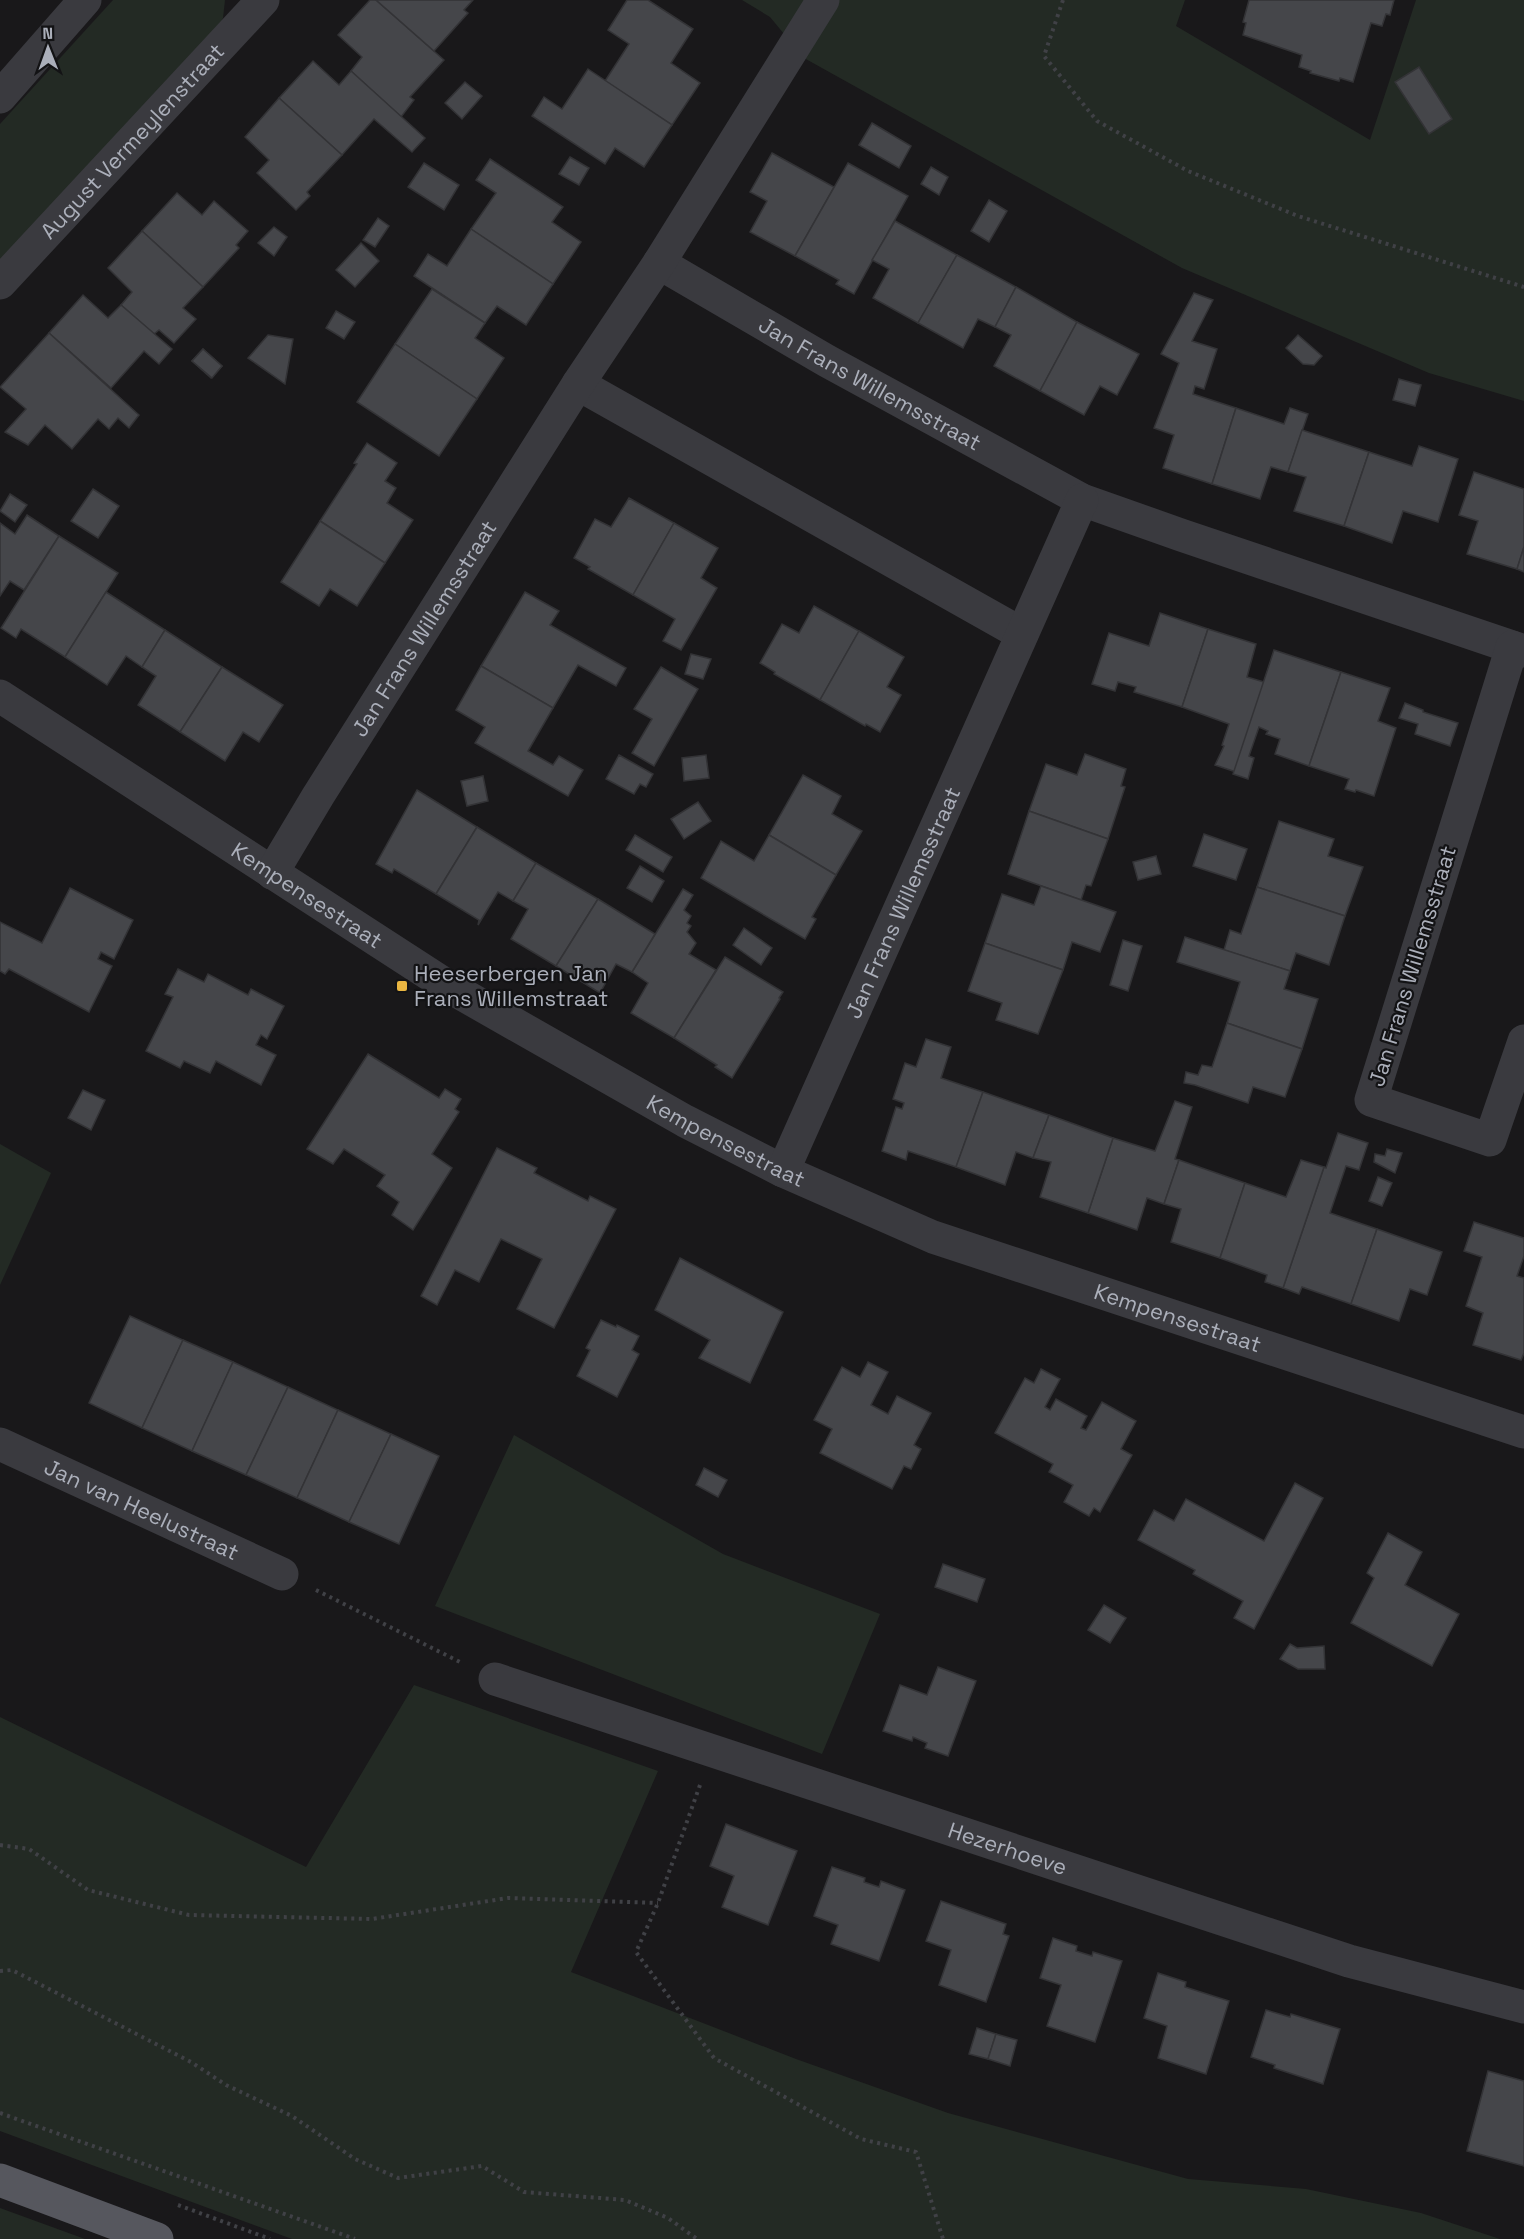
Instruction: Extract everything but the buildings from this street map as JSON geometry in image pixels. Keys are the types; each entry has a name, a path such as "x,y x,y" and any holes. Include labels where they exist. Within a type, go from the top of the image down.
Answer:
{"main road":[{"path":"0,2180 157,2239"}],"street":[{"path":"0,97 86,0"},
{"name":"August Vermeylenstraat","path":"0,283 263,0"},
{"name":"Jan Frans Willemsstraat","path":"272,873 318,796 578,384 659,263 823,0"},
{"name":"Jan Frans Willemsstraat","path":"659,263 827,361 1082,500 1518,649 1371,1100 1490,1140 1524,1041"},
{"path":"578,384 1022,634"},
{"name":"Jan Frans Willemsstraat","path":"783,1171 1082,500"},
{"name":"Kempensestraat","path":"0,696 446,985 685,1121 783,1171 933,1237 1524,1432"},
{"name":"Jan van Heelustraat","path":"0,1444 282,1574"},
{"name":"Hezerhoeve","path":"495,1679 1349,1961 1524,2007"}],"path":[{"path":"1063,0 1044,56 1097,121 1188,171 1298,216 1524,287"},
{"path":"282,1574 495,1679"},
{"path":"712,1751 658,1903 636,1952 714,2058 861,2139 916,2152 943,2239"},
{"path":"0,1845 29,1848 88,1890 189,1915 372,1919 508,1898 658,1903"},
{"path":"0,1971 12,1970 191,2062 226,2085 292,2116 355,2159 398,2178 482,2166 524,2192 625,2200 668,2218 697,2239"},
{"path":"0,2113 355,2239"}],"shaded area":[{"path":"113,0 225,0 220,26 0,270 0,124"},
{"path":"742,0 1185,0 1176,26 1370,140 1416,0 1524,0 1524,401 1429,373 1182,268 804,58 770,17"},
{"path":"0,1144 51,1173 0,1285"},
{"path":"514,1435 723,1554 880,1614 822,1754 435,1606"},
{"path":"414,1685 658,1771 571,1972 796,2059 948,2113 1188,2179 1306,2189 1421,2213 1500,2239 292,2239 0,2131 0,1717 306,1867"},
{"path":"0,2208 85,2239 0,2239"}],"place":[{"name":"Heeserbergen Jan Frans Willemstraat","path":"402,986"}]}
